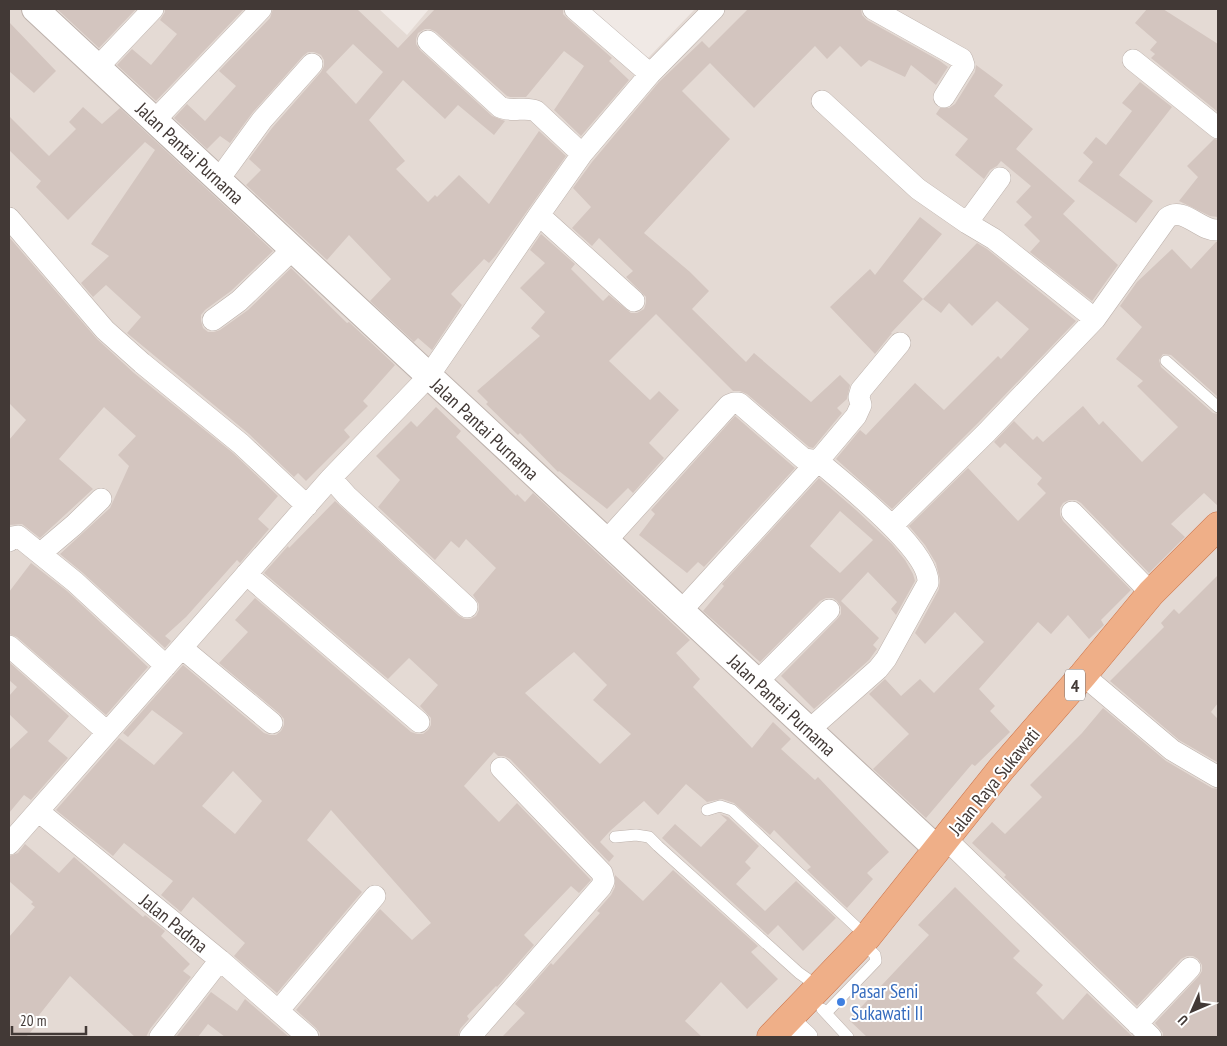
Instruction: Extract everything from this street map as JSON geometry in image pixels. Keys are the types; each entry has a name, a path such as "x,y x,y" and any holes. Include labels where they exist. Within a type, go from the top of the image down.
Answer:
{"highway":[{"name":"Jalan Raya Sukawati","path":"789,1031 818,999 1002,768 1084,675 1151,593 1218,526"}],"street":[{"name":"Jalan Pantai Purnama","path":"35,9 809,730 941,844"},
{"path":"98,67 153,9"},
{"path":"155,120 261,9"},
{"path":"575,9 650,74"},
{"path":"9,844 330,478 428,377 582,154 650,74 714,9"},
{"path":"874,9 962,59 964,65 944,97"},
{"path":"428,41 500,107 511,111 533,109 582,154"},
{"path":"1133,60 1218,128"},
{"path":"218,179 262,120 312,64"},
{"path":"822,101 918,189 994,239 1095,319"},
{"path":"967,223 1000,178"},
{"path":"892,526 987,432 1095,319 1170,215 1178,214 1212,230 1218,230"},
{"path":"539,215 634,301"},
{"path":"9,218 106,330 142,363 241,444 307,506"},
{"path":"213,320 239,301 292,250"},
{"path":"681,611 818,461 856,416 861,405 859,397 861,390 900,343"},
{"path":"606,541 729,405 734,402 738,403 804,459 818,461 892,526 923,564 928,575 928,583 894,648 878,669 809,730"},
{"path":"330,478 467,607"},
{"path":"41,553 101,499"},
{"path":"1072,512 1151,593"},
{"path":"9,541 14,537 20,538 41,553 166,666"},
{"path":"246,574 419,722"},
{"path":"757,682 829,610"},
{"path":"9,646 107,732"},
{"path":"182,648 272,723"},
{"path":"1084,675 1172,750 1218,777"},
{"path":"470,1037 601,887 604,878 602,873 500,768"},
{"name":"Jalan Padma","path":"38,811 220,960 308,1037"},
{"path":"941,844 1144,1031 1190,968"},
{"path":"278,1011 375,896"},
{"path":"160,1037 220,960"}],"lane":[{"path":"1166,361 1218,407"},
{"path":"707,810 720,806 732,810 864,940"},
{"path":"615,837 636,835 649,837 792,966 848,1037"}],"shaded area":[{"path":"9,9 379,9 407,35 429,9 589,9 648,58 695,9 1218,9 1218,1037 9,1037"}],"building":[{"path":"57,9 136,9 99,48"},
{"path":"165,9 244,9 156,101 117,65 132,49 151,65 177,34 160,20"},
{"path":"273,9 357,9 398,48 435,9 563,9 563,14 612,58 609,61 629,80 581,136 554,110 584,66 564,51 526,97 510,97 436,32 425,29 418,33 416,44 420,50 492,116 505,121 494,135 458,105 445,119 403,80 369,120 405,161 396,169 428,202 435,195 437,197 459,175 489,204 539,131 566,156 496,255 489,263 484,259 451,294 462,305 432,350 418,338 414,342 370,301 391,279 349,235 327,260 246,185 261,170 249,159 272,128 321,72 324,60 321,55 308,52 303,56 253,112 230,143 220,136 207,149 174,118 187,104 205,121 236,86 219,71 270,18","holes":["353,44 383,72 356,104 326,72"]},
{"path":"748,9 861,9 862,15 867,20 948,67 936,85 911,65 905,77 869,60 861,67 840,46 827,59 815,46 754,108 710,63 682,91 730,139 644,233 690,272 709,291 692,309 746,362 754,353 811,402 840,375 850,385 847,399 837,408 842,413 813,448 809,447 747,394 733,391 656,314 609,361 650,400 659,391 679,410 649,443 664,458 633,493 628,488 607,509 558,472 520,433 518,435 486,404 488,402 477,391 540,336 531,328 545,312 520,288 545,263 530,250 541,234 575,264 571,269 603,301 609,295 631,313 637,313 644,309 646,297 626,277 633,271 599,238 592,246 572,228 591,207 573,188 592,162 659,82 702,41 709,48"},
{"path":"1147,9 1163,9 1218,44 1218,112 1151,58 1155,54 1150,50 1157,42 1135,23"},
{"path":"9,22 56,71 34,93 9,71"},
{"path":"976,65 1003,85 994,96 1033,129 1016,149 1075,201 1063,214 1118,265 1092,301 1030,252 1040,241 1024,225 1032,217 1016,202 1031,186 1001,161 990,170 984,179 955,155 968,139 936,114 940,108 949,108 955,104 975,72"},
{"path":"1140,82 1172,107 1119,175 1153,201 1136,223 1078,181 1093,162 1083,153 1096,137 1106,145 1132,111 1122,103"},
{"path":"83,107 102,124 120,108 273,251 231,291 205,310 201,315 203,328 208,332 220,330 248,310 291,268 347,323 349,322 395,365 363,401 368,406 344,430 350,437 306,481 298,473 294,477 249,434 127,333 141,317 106,285 93,297 81,283 109,256 91,244 155,150 145,142 68,220 36,187 41,181 9,150 9,116 49,156 76,129 69,122"},
{"path":"1214,139 1218,140 1218,217 1210,216 1179,201 1198,177 1187,166"},
{"path":"920,217 942,234 903,281 923,299 891,333 875,354 830,307 870,269 875,275"},
{"path":"9,237 97,339 134,373 233,453 278,496 258,519 269,529 240,563 237,560 186,617 165,636 171,641 165,648 60,554 110,508 129,466 118,455 136,436 104,407 59,459 93,489 40,538 22,524 9,525 9,440 26,420 9,403"},
{"path":"1218,242 1218,397 1171,355 1163,354 1159,360 1161,367 1213,413 1218,414 1218,506 1204,493 1171,524 1185,537 1149,573 1081,503 1076,500 1069,500 1063,503 1060,508 1060,515 1063,521 1131,590 1101,620 1104,625 1089,639 1068,615 1051,634 1038,622 979,689 995,706 990,711 1010,732 975,766 972,764 926,818 873,769 909,734 869,694 885,679 901,696 920,679 934,693 984,642 955,612 925,644 915,633 939,589 940,580 936,563 925,545 909,526 968,468 1018,521 1046,493 1037,484 1042,478 1005,443 1000,448 994,442 1014,421 1033,440 1037,436 1043,442 1083,406 1099,425 1103,421 1142,462 1178,427 1137,386 1143,381 1116,359 1142,327 1120,306 1137,282 1172,249 1191,269"},
{"path":"977,243 1076,321 892,509 836,459 860,430 866,435 915,383 944,410 998,356 1001,359 1029,329 997,301 972,326 949,303 941,313 923,299"},
{"path":"436,407 461,431 456,437 516,496 517,494 525,502 533,493 690,640 676,653 700,679 693,687 752,748 773,722 791,739 781,749 815,780 818,777 889,852 867,873 873,879 847,908 807,870 811,867 774,830 770,835 734,803 722,799 707,802 686,784 658,815 644,801 610,831 600,842 614,856 609,862 510,759 498,756 494,752 464,786 499,822 517,803 591,880 579,893 571,886 524,935 534,945 497,987 467,1016 469,1019 460,1029 458,1037 320,1037 320,1033 316,1028 296,1010 380,909 412,940 431,923 331,810 307,840 362,892 277,993 234,956 245,943 193,897 181,912 161,895 173,881 124,843 113,856 56,810 119,738 154,765 183,733 152,710 128,737 123,733 183,665 264,733 276,735 281,731 284,719 280,714 219,663 248,632 235,620 255,598 411,732 423,734 428,730 431,725 431,718 420,706 438,685 409,658 388,679 264,573 288,546 289,548 335,501 459,616 470,619 476,616 479,604 473,595 496,568 466,539 459,548 451,541 435,560 378,507 400,480 376,456 411,421 417,427","holes":["574,652 607,685 593,700 631,734 600,764 525,693","233,771 262,801 235,834 202,806"]},
{"path":"735,416 795,468 704,567 698,562 687,573 639,535 655,514 651,510"},
{"path":"819,478 892,544 905,560 915,581 896,615 891,609 897,602 868,572 841,601 879,638 873,645 877,649 869,660 814,709 781,676 841,614 841,607 837,601 833,598 826,598 820,601 760,662 703,611 724,586 722,584","holes":["840,511 873,540 840,573 810,546"]},
{"path":"31,563 67,591 148,667 106,715 17,637 9,634 9,592"},
{"path":"1218,575 1218,703 1211,712 1218,719 1217,762 1179,740 1110,681 1164,627 1161,623 1174,609 1179,614"},
{"path":"9,662 69,716 48,741 68,758 31,800 24,795 9,813 9,750 28,732 9,714 9,696 17,687 9,680"},
{"path":"1103,708 1166,761 1212,788 1218,789 1218,1037 1163,1037 1163,1033 1155,1023 1199,976 1202,971 1202,965 1198,959 1193,956 1187,956 1181,959 1137,1006 1004,877 1006,875 972,843 992,822 1005,834 1042,797 1030,785 1082,733"},
{"path":"720,814 728,817 759,846 745,862 751,868 736,884 765,911 796,881 836,918 803,951 778,925 768,935 662,838 675,824 701,847 727,820"},
{"path":"25,844 59,873 74,857 143,917 145,915 165,931 161,936 190,964 183,971 191,977 150,1029 146,1037 135,1037 70,976 32,1024 35,1027 26,1037 9,1037 9,937 35,907 31,904 33,902 9,881 9,856 18,853"},
{"path":"673,870 758,946 751,952 778,979 747,1009 721,982 685,1021 702,1037 502,1037 525,1013 515,1004 551,963 553,965 600,913 597,911 611,895 615,887 615,875 643,901"},
{"path":"955,887 1020,951 1013,958 1043,985 1036,993 1063,1020 1087,993 1133,1037 867,1037 849,1020 929,935 918,925"},
{"path":"211,992 237,1011 245,999 289,1037 225,1037 208,1024 198,1037 176,1037"}],"place":[{"name":"Pasar Seni Sukawati II","path":"841,1002"}]}
